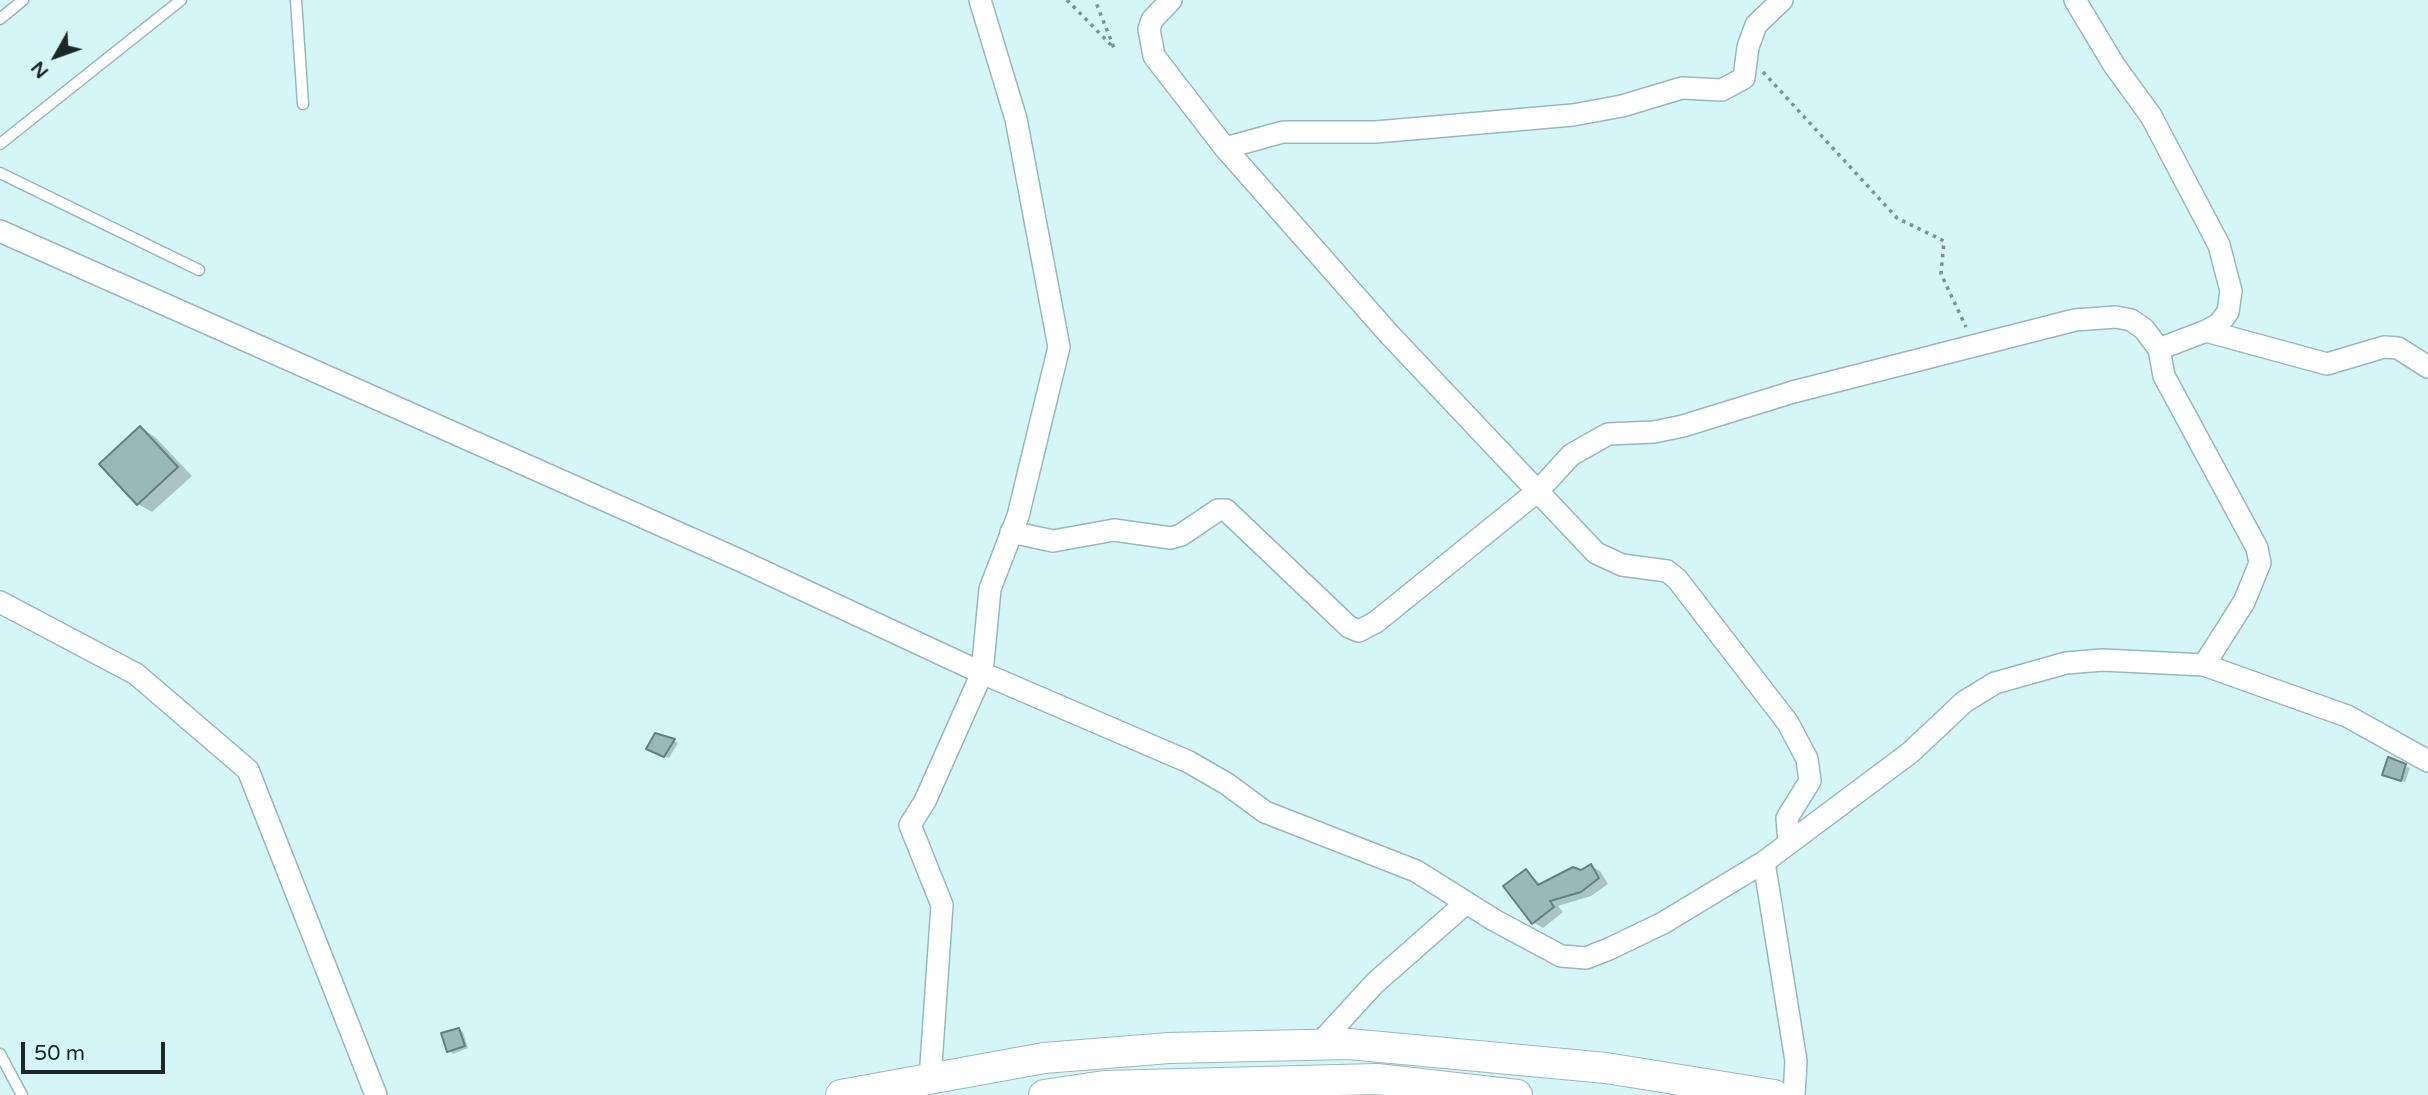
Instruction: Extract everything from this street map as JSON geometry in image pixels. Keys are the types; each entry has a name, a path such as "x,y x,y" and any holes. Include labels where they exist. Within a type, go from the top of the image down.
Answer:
{"main road":[{"path":"841,1095 1044,1058 1169,1048 1349,1044 1606,1068 1774,1095"},
{"path":"1044,1095 1104,1086 1377,1079 1517,1095"}],"street":[{"path":"930,1079 942,905 911,825 925,801 982,673 990,589 1012,532 1059,347 1016,119 980,0"},
{"path":"1171,0 1152,20 1149,29 1154,55 1225,148 1389,334 1596,553 1622,565 1667,571 1677,579 1798,738 1811,773 1806,789 1787,818 1789,843"},
{"path":"1225,148 1283,132 1377,132 1573,115 1622,106 1682,88 1722,90 1744,78 1756,25 1782,0"},
{"path":"2074,0 2114,65 2151,116 2219,245 2229,280 2231,301 2228,312 2219,324 2159,349"},
{"path":"0,231 737,559 982,673 1189,762 1227,784 1265,812 1416,871 1466,904 1560,956 1586,958 1663,923 1764,862 1911,752 1964,702 1995,683 2066,663 2103,660 2204,666 2347,716 2428,761"},
{"path":"1012,532 1053,541 1115,530 1171,538 1181,535 1218,510 1227,510 1349,627 1359,631 1376,622 1539,490 1571,455 1608,435 1654,432 1683,426 1794,392 2049,325 2116,317 2131,320 2144,329 2159,349 2164,376 2258,548 2260,563 2244,602 2204,666"},
{"path":"2206,331 2326,364 2384,347 2398,348 2428,367"},
{"path":"0,603 136,674 248,770 376,1095"},
{"path":"1764,862 1796,1061 1794,1095"},
{"path":"1318,1045 1375,983 1466,904"}],"lane":[{"path":"0,19 23,0"},
{"path":"0,144 181,0"},
{"path":"296,0 303,104"},
{"path":"0,173 200,270"},
{"path":"0,1054 22,1095"}],"path":[{"path":"1067,0 1114,48 1096,0"},
{"path":"1748,55 1897,218 1944,240 1941,274 1975,346"}],"building":[{"path":"140,426 178,467 137,505 99,464"},
{"path":"655,733 675,739 664,757 646,749"},
{"path":"2388,757 2406,764 2401,781 2382,775"},
{"path":"1591,864 1599,878 1581,892 1550,901 1554,907 1532,924 1503,886 1526,869 1538,885 1573,867 1581,870"},
{"path":"459,1028 465,1046 447,1052 441,1033"}]}
